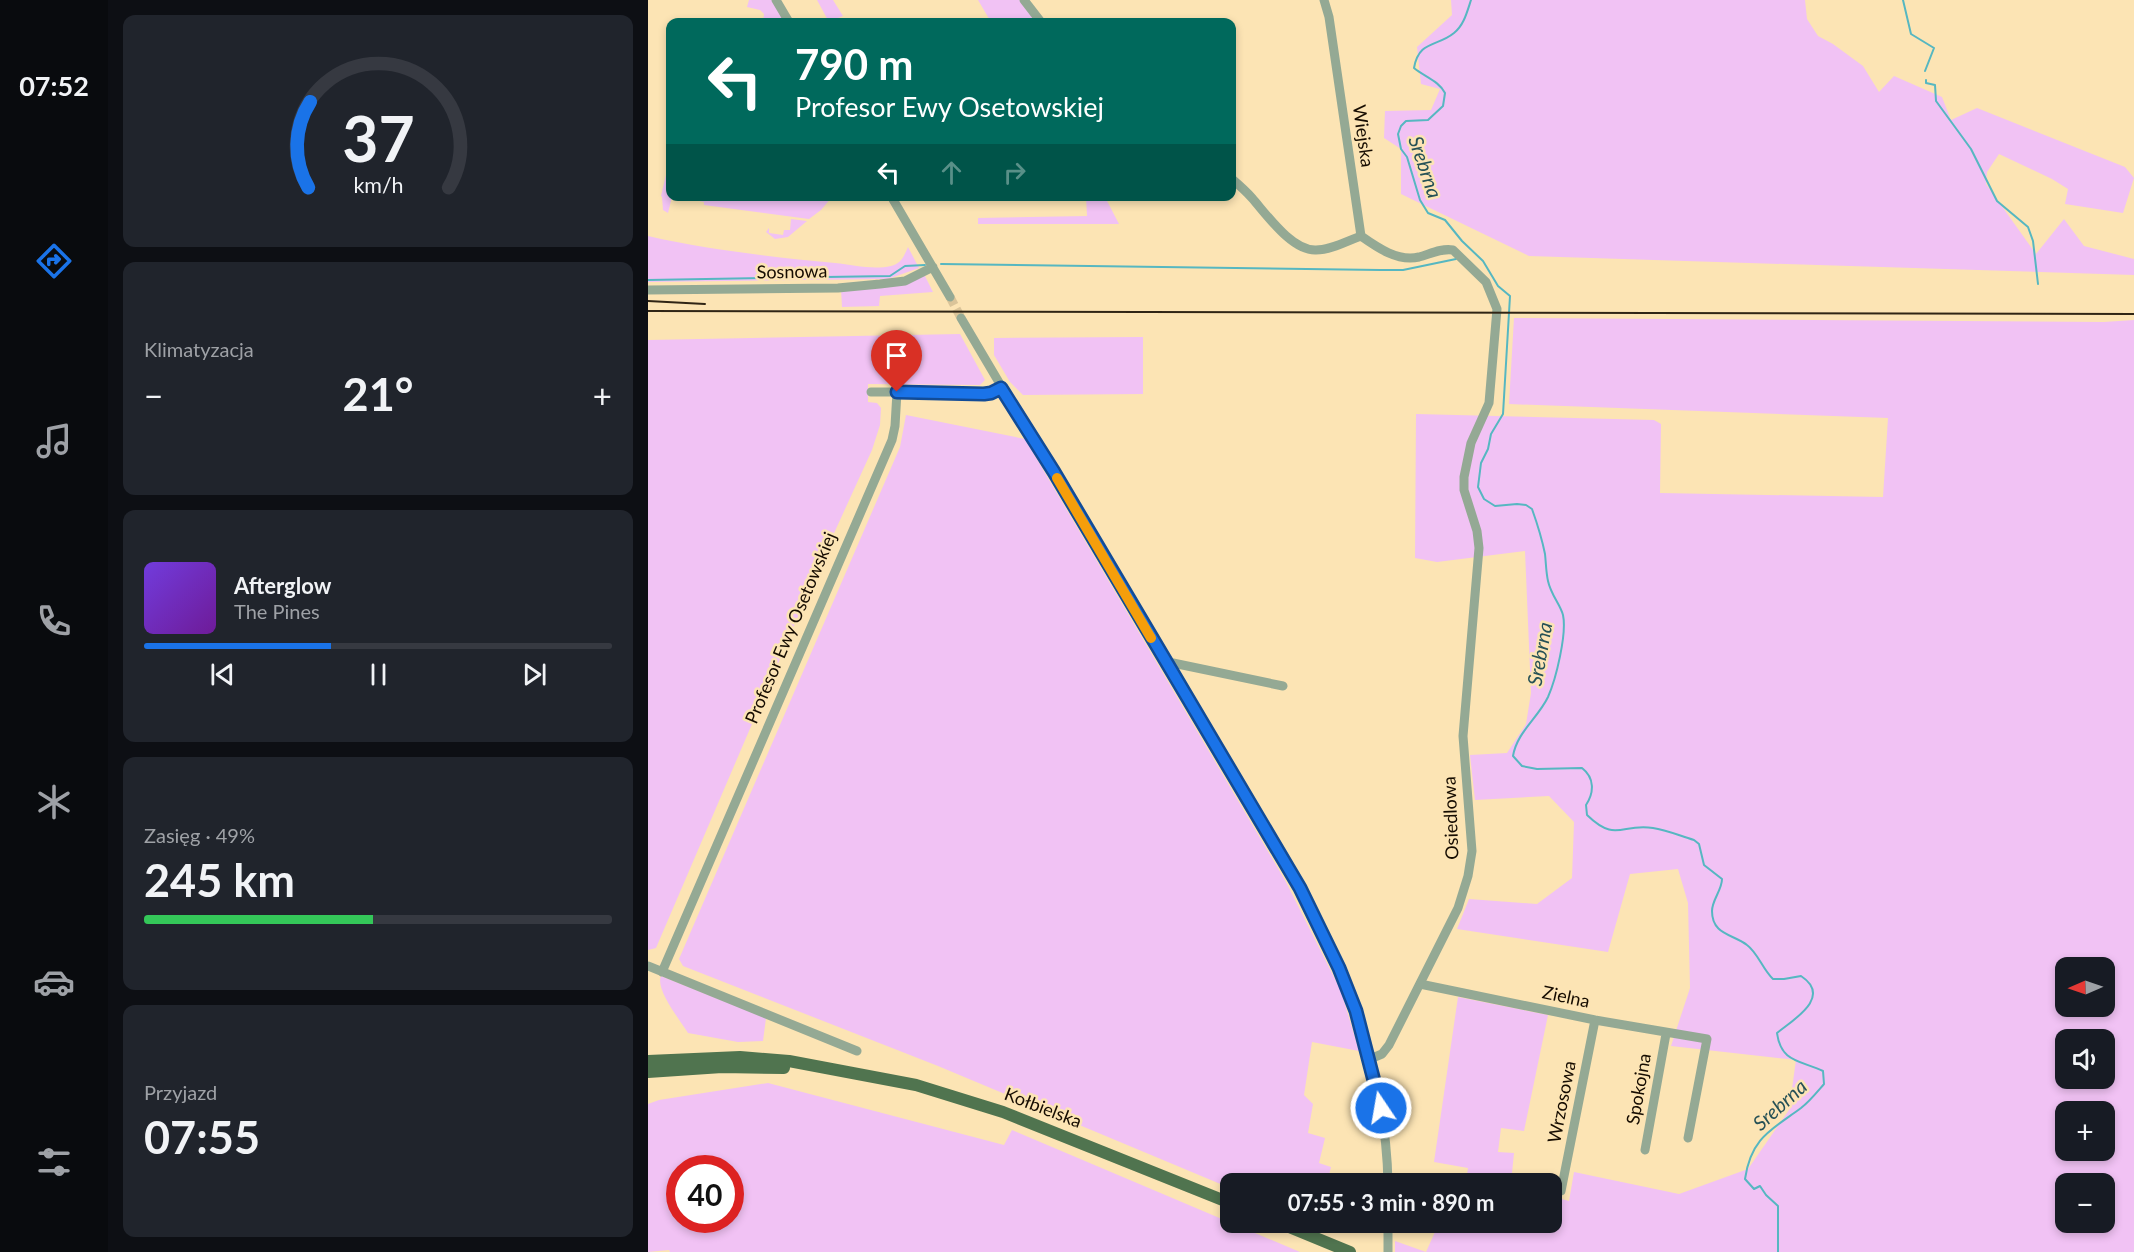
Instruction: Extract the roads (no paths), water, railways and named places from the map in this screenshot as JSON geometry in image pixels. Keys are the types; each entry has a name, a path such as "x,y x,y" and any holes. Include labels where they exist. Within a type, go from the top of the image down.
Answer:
{"main road":[{"path":"648,1061 740,1057 789,1061 836,1070"},
{"path":"648,1072 741,1067 836,1070"},
{"name":"Kołbielska","path":"836,1070 899,1081 970,1100 1036,1124 1220,1199"},
{"path":"1304,1233 1350,1252"}],"street":[{"path":"776,0 787,18"},
{"path":"1024,0 1038,18"},
{"name":"Wiejska","path":"1324,0 1329,17 1361,236"},
{"path":"1236,183 1290,240 1303,248 1314,251 1328,249 1361,236"},
{"path":"894,201 950,297"},
{"name":"Osiedlowa","path":"1361,236 1406,259 1445,249 1453,250 1486,282 1497,304 1489,403 1471,443 1464,477 1464,490 1478,531 1479,548 1463,736 1472,851 1468,876 1458,908 1386,1051 1370,1059"},
{"name":"Sosnowa","path":"648,290 838,288 905,281 933,267"},
{"path":"961,318 1167,666 1259,816 1310,908 1339,968 1356,1011 1384,1121 1387,1173"},
{"path":"871,392 984,394 1001,388"},
{"name":"Profesor Ewy Osetowskiej","path":"662,972 892,440 897,392"},
{"path":"1167,666 1173,663 1283,686"},
{"path":"648,966 857,1051"},
{"name":"Zielna","path":"1420,984 1666,1034 1707,1039 1688,1138"},
{"name":"Wrzosowa","path":"1562,1186 1595,1020"},
{"name":"Spokojna","path":"1645,1150 1666,1034"},
{"path":"1388,1233 1388,1252"}],"waterway":[{"name":"Srebrna","path":"1471,0 1465,18 1457,30 1448,37 1424,48 1416,59 1414,68 1435,82 1445,93 1443,106 1428,120 1406,121 1398,134 1401,149 1407,157 1420,200 1428,213 1445,220 1462,241 1483,261 1498,286 1510,296 1503,414 1491,434 1488,449 1481,463 1478,487 1484,499 1495,506 1517,504 1526,505 1532,509 1544,548 1549,586 1562,611 1564,623 1560,656 1548,697 1523,732 1513,756 1522,766 1537,769 1582,768 1589,776 1592,786 1591,796 1586,805 1587,815 1605,828 1612,830 1653,828 1694,840 1699,844 1704,865 1722,879 1712,907 1713,919 1719,929 1751,948 1773,979 1801,976 1810,984 1813,992 1812,1000 1807,1008 1777,1033 1782,1050 1787,1055 1823,1071 1824,1084 1804,1105 1772,1129 1757,1144 1745,1179 1754,1189 1760,1186 1778,1206 1778,1252"},
{"path":"1903,0 1911,34 1934,48 1925,71"},
{"path":"1926,80 1926,83 1935,85 1936,101 1971,149 1997,201 2028,227 2033,241 2038,284"},
{"path":"941,264 1403,270 1456,259"},
{"path":"648,280 890,276 905,266 925,265"}],"tunnel":[{"path":"950,297 961,318"}],"railway":[{"path":"648,301 705,304"},
{"path":"648,311 2134,314"}]}
